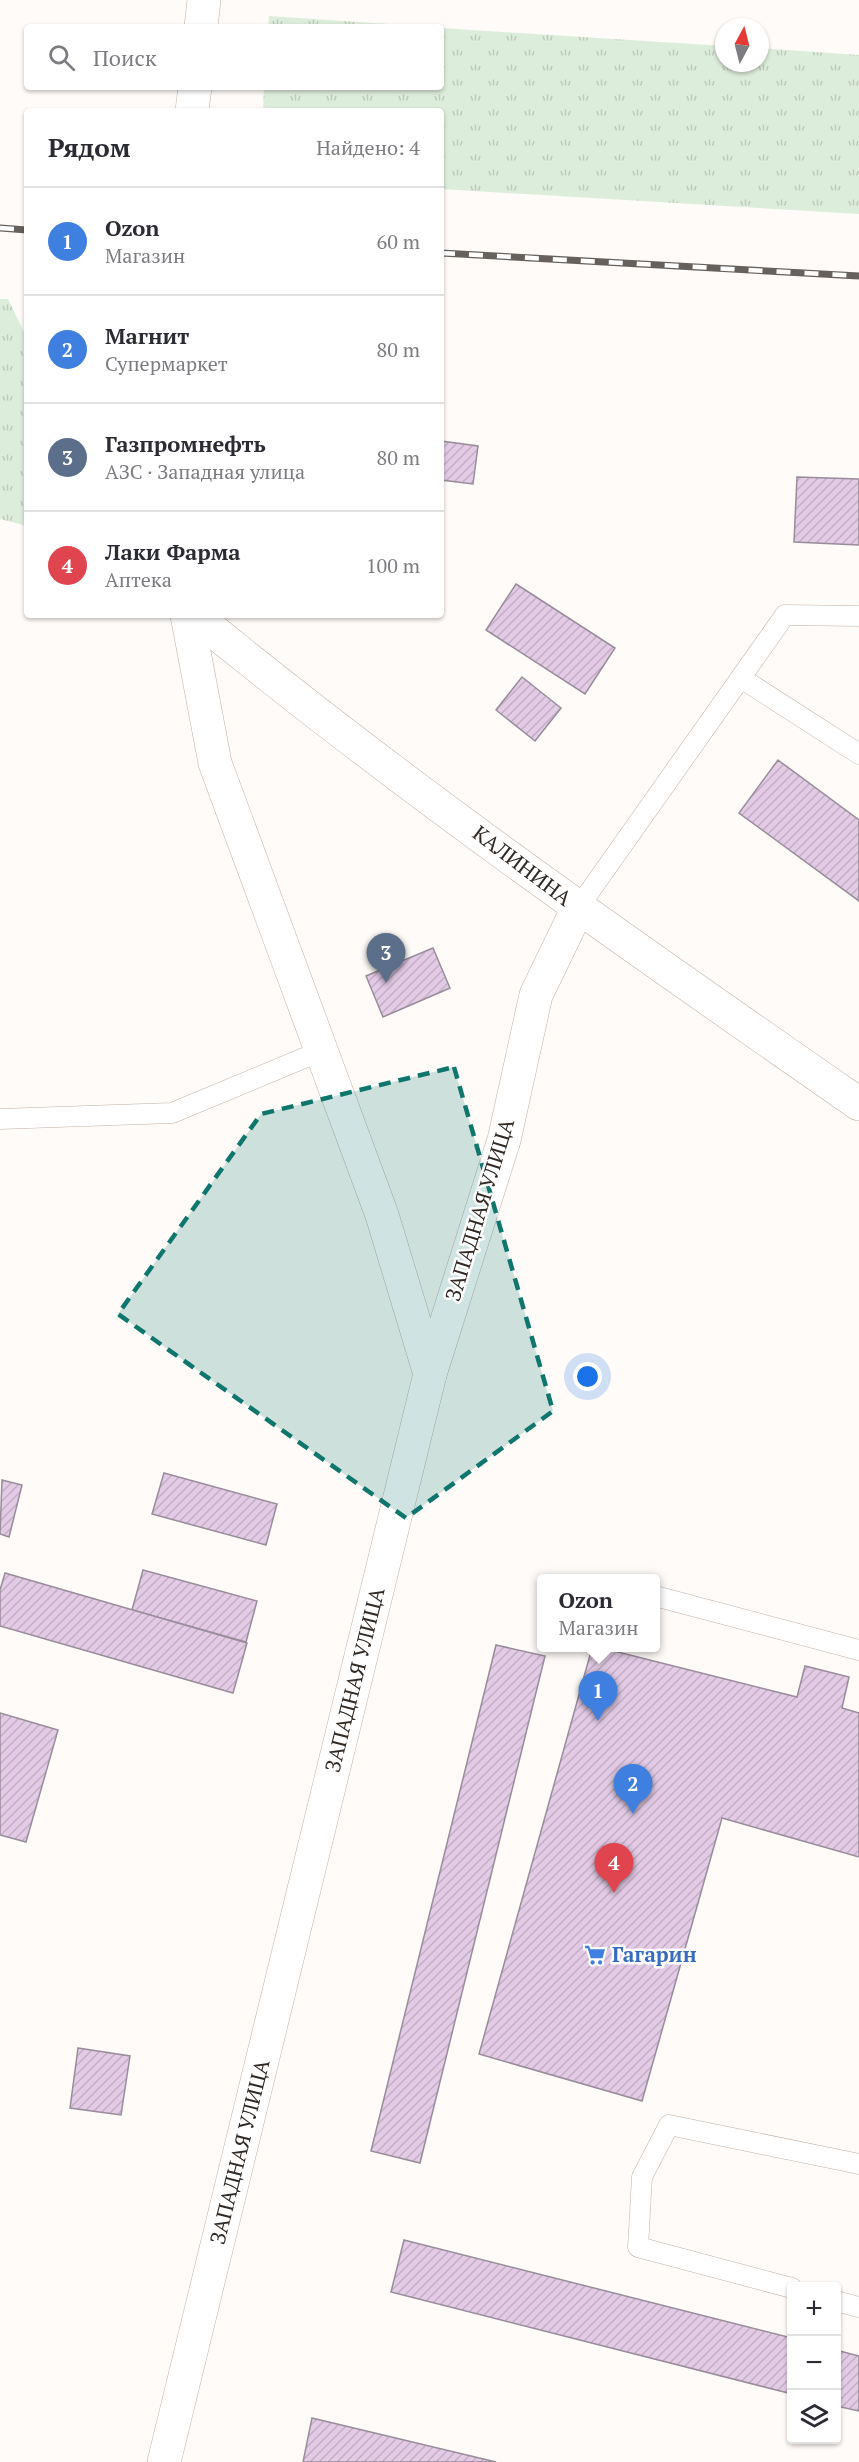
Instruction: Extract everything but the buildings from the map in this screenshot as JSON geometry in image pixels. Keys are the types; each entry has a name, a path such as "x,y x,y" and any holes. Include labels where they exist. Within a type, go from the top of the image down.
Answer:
{"main road":[{"path":"201,24 204,0"},
{"path":"192,108 195,90"},
{"path":"188,618 214,763 382,1215 430,1374"},
{"name":"КАЛИНИНА","path":"198,618 280,686 579,908 859,1104"},
{"name":"ЗАПАДНАЯ УЛИЦА","path":"164,2462 430,1374 504,1140 536,995 579,908"}],"lane":[{"path":"579,908 785,615 859,616"},
{"path":"741,678 859,754"},
{"path":"0,1119 172,1113 321,1051"},
{"path":"660,1597 859,1650"},
{"path":"787,2287 638,2247 642,2177 669,2125 859,2164"},
{"path":"841,2302 859,2307"}],"highlighted area":[{"path":"454,1067 553,1411 406,1518 118,1314 261,1114"}],"green space":[{"path":"269,16 388,24 268,24"},
{"path":"444,28 715,45 715,72 769,72 769,49 859,55 859,214 444,189 444,108 263,108 264,90 444,90"},
{"path":"0,299 8,299 24,332 24,525 0,519"}],"railway":[{"path":"0,228 24,230"},
{"path":"444,253 859,276"}],"place":[{"name":"Газпромнефть","path":"386,983"},
{"name":"Ozon","path":"598,1721"},
{"name":"Магнит","path":"633,1814"},
{"name":"Лаки Фарма","path":"614,1893"},
{"name":"Гагарин","path":"595,1955"}]}
